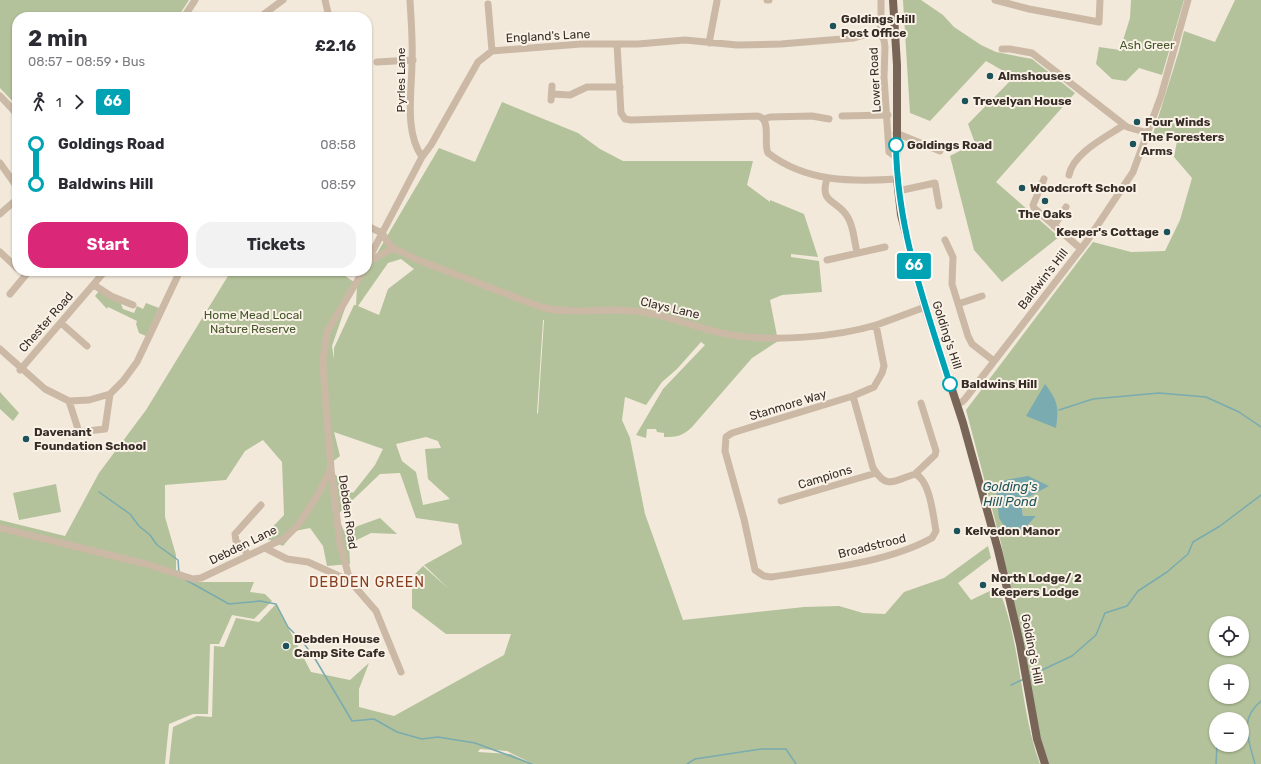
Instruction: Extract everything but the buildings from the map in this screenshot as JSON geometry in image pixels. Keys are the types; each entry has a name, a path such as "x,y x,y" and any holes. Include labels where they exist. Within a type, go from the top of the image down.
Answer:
{"main road":[{"name":"Golding's Hill","path":"893,0 897,65 896,157 901,215 925,307 956,403 1006,582 1020,644 1037,739 1046,764"}],"street":[{"path":"187,12 195,0"},
{"path":"267,12 283,0"},
{"path":"325,0 328,12"},
{"name":"Pyrles Lane","path":"410,0 412,60 411,123 415,144 422,157"},
{"name":"Lower Road","path":"881,0 881,26 879,31 884,40 885,47 884,77 888,115 889,152 896,157"},
{"path":"995,0 1029,9 1099,22 1100,0"},
{"name":"Baldwin's Hill","path":"956,403 962,402 965,399 1081,249 1120,193 1132,172 1148,133 1165,83 1188,0"},
{"path":"709,43 717,1"},
{"path":"488,4 492,51"},
{"name":"England's Lane","path":"382,233 422,157 431,145 478,62 492,51 582,44 617,44 685,40 746,45 830,41 854,38 879,31"},
{"path":"617,44 621,113 627,120 752,116 764,119 770,117 812,116 829,119"},
{"path":"1002,49 1010,48 1032,53 1124,125 1148,133"},
{"path":"378,62 412,60"},
{"path":"552,86 552,97 570,95 587,87 620,87"},
{"path":"0,96 12,109"},
{"path":"842,116 888,115"},
{"path":"764,119 768,153 800,170 827,179 897,179"},
{"path":"1070,175 1071,168 1080,154 1124,125"},
{"path":"896,133 940,151"},
{"path":"0,163 12,180"},
{"path":"827,179 824,194 847,215 851,224 857,252"},
{"path":"1044,179 1033,205 1034,208 1081,249"},
{"path":"898,191 935,183 940,206"},
{"path":"0,214 12,203"},
{"path":"1054,226 1066,207"},
{"path":"372,228 382,233 372,252"},
{"name":"Clays Lane","path":"382,233 393,248 418,260 541,308 555,311 635,311 660,315 731,335 769,339 805,337 876,325 925,307"},
{"path":"944,240 953,257 952,284 972,344 994,361"},
{"path":"827,260 886,246"},
{"path":"372,259 393,248"},
{"path":"0,252 12,263"},
{"path":"10,294 23,276"},
{"name":"Chester Road","path":"20,369 101,276"},
{"path":"0,349 20,369 45,389 68,401 89,400 110,394 137,362 178,276"},
{"path":"331,468 324,379 326,342 332,322 350,296 360,276"},
{"path":"94,285 111,296 133,305"},
{"path":"958,304 982,296"},
{"path":"60,323 87,346"},
{"name":"Stanmore Way","path":"744,519 725,451 726,437 732,433 853,396 874,387 882,373 883,356 876,325"},
{"path":"68,401 79,432 105,429 110,394"},
{"path":"853,396 873,468 884,482 915,474 935,455 936,451 921,403"},
{"name":"Debden Lane","path":"0,528 146,564 193,579 201,578 285,538 299,524 319,493 331,468"},
{"name":"Debden Road","path":"331,468 340,544 350,581"},
{"name":"Campions","path":"781,501 876,473"},
{"name":"Broadstrood","path":"744,519 755,570 764,576 771,577 836,566 896,553 932,538 936,531 926,484 921,476 915,474"},
{"path":"248,555 243,547 236,541 234,534 261,505"},
{"name":"Debden Road","path":"265,548 288,560 308,562 350,581 376,611 400,672"}],"green space":[{"path":"0,0 189,0 181,12 12,12 12,101 0,88"},
{"path":"903,0 921,0 943,15 954,27 981,45 996,52 1032,59 1075,93 996,182 1059,237 1002,282 974,250 950,156 975,143 968,124 1014,77 986,61 930,121 910,113"},
{"name":"Ash Greer","path":"1131,0 1184,0 1162,75 1139,68 1126,81 1112,79 1096,64 1099,47 1120,50 1130,18"},
{"path":"1235,0 1261,0 1261,764 1049,764 1037,727 1001,543 966,410 1093,242 1131,252 1165,251 1180,220 1192,178 1174,157 1177,141 1153,134 1184,31 1215,42","holes":["1005,480 1048,486 1021,501 1023,516 1036,516 1027,526"]},
{"name":"Home Mead Local Nature Reserve","path":"502,102 578,133 600,149 623,161 753,161 747,185 770,202 770,200 804,214 818,257 791,254 791,257 819,261 822,292 782,295 770,300 778,341 752,358 686,432 673,437 664,437 664,433 657,432 656,429 647,429 646,438 636,435 663,389 705,345 701,342 677,369 662,382 646,405 625,397 622,420 630,438 645,514 683,620 804,607 839,606 863,613 885,614 904,592 944,578 988,546 991,558 958,583 971,600 998,587 1012,631 1028,720 1040,764 533,764 507,751 480,749 478,752 511,754 532,764 169,764 173,727 197,716 212,717 214,646 224,647 236,618 259,622 276,604 311,672 350,680 369,663 359,689 359,707 394,716 504,655 511,634 446,634 412,608 412,577 423,566 450,590 424,565 462,544 458,524 416,518 400,473 380,474 337,515 344,531 380,518 397,534 371,533 349,544 350,564 327,566 323,546 310,528 295,531 283,546 263,537 284,515 282,462 263,440 245,451 226,480 165,485 165,517 176,555 176,574 196,582 254,582 250,592 265,594 272,601 254,619 232,615 219,644 210,644 208,714 193,714 169,724 165,764 0,764 0,520 65,536 99,473 146,410 228,276 345,276 354,282 332,346 334,359 334,348 354,305 356,305 357,287 363,276 372,276 372,262 439,148 475,162","holes":["401,259 414,269 388,289 379,315 358,306 388,263","544,320 538,414 537,413","334,432 383,449 375,465 353,493 327,466 340,456","426,437 438,441 441,448 425,449 428,479 450,499 423,505 416,472 402,461 396,444"]},
{"path":"99,291 120,301 123,309 134,313 137,306 143,309 146,303 159,308 146,336 139,333 136,324 137,321 108,307 107,309 95,296"},
{"path":"0,392 19,413 13,421 0,409"},
{"path":"56,484 61,512 19,520 13,493"}],"water":[{"path":"1045,384 1053,395 1056,404 1056,428 1026,416"},
{"name":"Golding's Hill Pond","path":"1028,476 1049,486 1021,501 1023,516 1036,516 1027,526 1027,533 1011,536 999,518 996,488 1005,480"}],"waterway":[{"path":"1059,410 1093,399 1159,393 1206,397 1239,412 1261,427"},
{"path":"99,492 130,514 139,526 150,535 157,545 178,560 179,573"},
{"path":"1029,676 1072,656 1096,635 1105,613 1127,606 1138,591 1167,572 1188,554 1193,542 1220,526 1261,495"},
{"path":"186,580 229,604 260,601 276,604 288,627 302,641 314,657 352,721 374,719 397,732 422,739 438,737 475,743 532,764"},
{"path":"1011,685 1024,679"},
{"path":"1255,764 1248,739 1247,723 1254,708 1261,701"},
{"path":"687,764 695,759 761,749 786,749 796,764"},
{"path":"1216,764 1217,752"}],"bus line":[{"name":"66","path":"896,145 897,179 901,215 925,307 950,384"}],"place":[{"name":"Goldings Hill Post Office","path":"833,26"},
{"name":"Almshouses","path":"990,76"},
{"name":"Trevelyan House","path":"965,101"},
{"name":"Four Winds","path":"1137,122"},
{"name":"The Foresters Arms","path":"1133,144"},
{"name":"Goldings Road","path":"896,145"},
{"name":"Woodcroft School","path":"1022,188"},
{"name":"The Oaks","path":"1045,201"},
{"name":"Keeper's Cottage","path":"1167,232"},
{"name":"Baldwins Hill","path":"950,384"},
{"name":"Davenant Foundation School","path":"26,439"},
{"name":"Kelvedon Manor","path":"957,531"},
{"name":"North Lodge/ 2 Keepers Lodge","path":"983,585"},
{"name":"Debden House Camp Site Cafe","path":"286,646"}],"district":[{"name":"DEBDEN GREEN","path":"367,582"}]}
